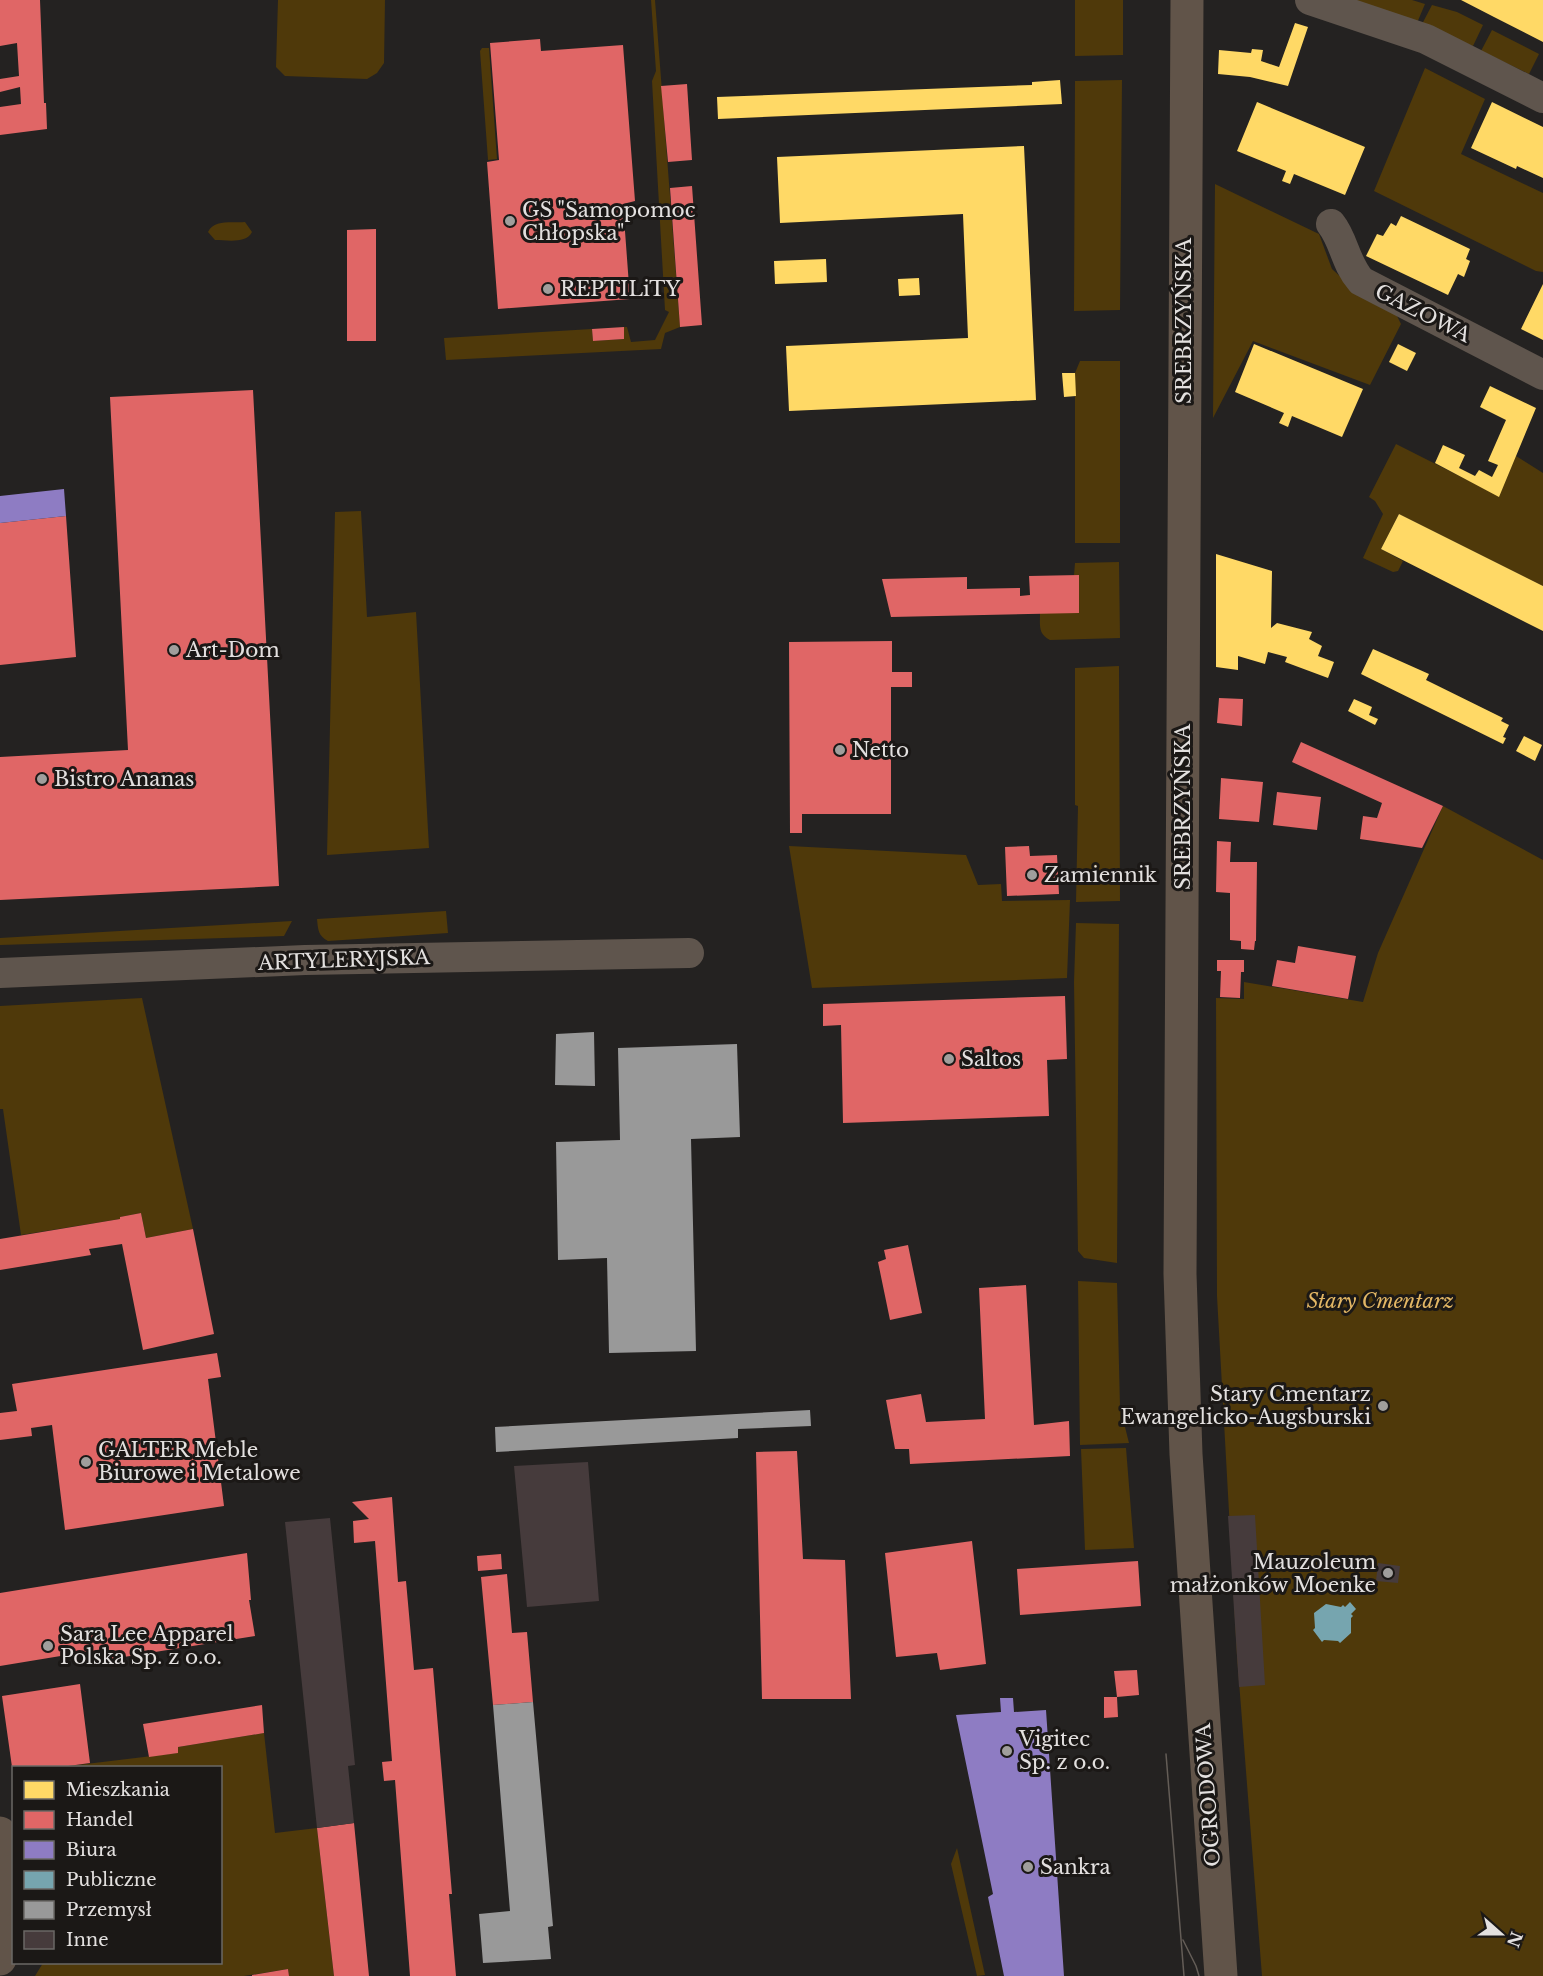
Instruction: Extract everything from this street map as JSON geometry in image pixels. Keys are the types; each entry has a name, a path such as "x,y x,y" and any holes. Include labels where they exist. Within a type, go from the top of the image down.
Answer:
{"main road":[{"name":"SREBRZYŃSKA","path":"1187,0 1180,1274 1186,1454 1195,1614"},
{"name":"OGRODOWA","path":"1195,1614 1221,1976"},
{"path":"0,1833 10,1901 9,1927 0,1959"}],"street":[{"path":"1310,0 1426,39 1543,98"},
{"name":"GAZOWA","path":"1330,224 1336,230 1345,257 1361,281 1543,375"},
{"name":"ARTYLERYJSKA","path":"0,973 305,960 689,953"}],"green space":[{"path":"278,0 385,0 384,63 377,73 367,79 285,76 276,67"},
{"path":"651,0 655,0 680,327 665,333 661,349 446,360 444,338 592,329 593,341 624,339 624,327 627,327 631,342 655,340 669,312 665,310 652,81 656,71"},
{"path":"1075,0 1123,0 1123,55 1075,56"},
{"path":"1353,0 1412,0 1425,4 1417,23"},
{"path":"1432,5 1457,12 1483,25 1473,46 1421,26"},
{"path":"1492,30 1539,54 1529,74 1481,51"},
{"path":"482,48 489,48 497,159 488,160 480,51"},
{"path":"1425,68 1485,99 1461,154 1543,193 1543,272 1536,271 1374,191"},
{"path":"1122,80 1120,310 1074,311 1075,81"},
{"path":"1215,184 1319,234 1332,269 1357,292 1393,308 1401,324 1370,385 1253,341 1213,418"},
{"path":"245,222 252,232 241,240 215,240 208,232 219,223"},
{"path":"1080,361 1120,361 1120,543 1075,543 1075,373"},
{"path":"1396,444 1499,496 1516,456 1543,473 1543,586 1399,514 1381,549 1403,561 1398,571 1393,572 1363,558 1383,514 1375,501 1369,497"},
{"path":"361,511 367,617 416,612 429,848 327,855 335,512"},
{"path":"1119,562 1120,638 1050,640 1043,635 1040,629 1040,613 1078,575 1074,575 1075,563"},
{"path":"1119,666 1120,901 1076,902 1078,806 1075,805 1075,668"},
{"name":"Stary Cmentarz","path":"1443,806 1543,860 1543,1976 1262,1976 1237,1656 1217,1296 1216,998 1244,999 1244,982 1363,1002 1378,953"},
{"path":"789,846 966,855 978,885 1001,884 1002,901 1070,900 1067,978 812,988"},
{"path":"446,911 448,933 328,941 318,929 317,919"},
{"path":"292,921 284,936 0,945 0,938"},
{"path":"1076,923 1119,924 1117,1263 1084,1258 1078,1251 1074,982"},
{"path":"142,998 193,1229 146,1238 141,1213 120,1217 120,1219 21,1235 3,1109 0,1109 0,1006"},
{"path":"1078,1281 1117,1283 1120,1407 1129,1443 1080,1445"},
{"path":"1126,1448 1134,1548 1085,1550 1081,1449"},
{"path":"264,1733 275,1833 317,1828 334,1976 289,1976 288,1969 244,1976 35,1976 42,1964 222,1964 222,1766 69,1766 177,1753 178,1747"},
{"path":"957,1848 985,1975 977,1976 951,1864"}],"building: Mieszkania":[{"path":"1461,0 1543,0 1543,42 1494,17"},
{"path":"1295,23 1308,27 1288,86 1250,77 1218,74 1219,50 1251,53 1252,49 1263,50 1261,61 1279,67"},
{"path":"1060,80 1062,104 718,119 717,97 1032,85 1032,82"},
{"path":"1257,102 1365,147 1345,195 1294,174 1290,184 1282,181 1286,171 1237,151"},
{"path":"1492,102 1543,127 1543,178 1517,166 1516,169 1471,148"},
{"path":"1024,146 1036,400 789,411 786,346 968,338 963,214 780,223 777,157"},
{"path":"1401,216 1470,249 1466,259 1470,261 1464,277 1458,274 1448,295 1366,256 1377,234 1383,236 1391,223 1396,226"},
{"path":"826,259 827,282 775,284 774,261"},
{"path":"919,278 920,295 899,296 898,279"},
{"path":"1543,284 1543,340 1521,329"},
{"path":"1254,344 1363,389 1342,437 1292,416 1288,427 1279,423 1284,413 1235,392"},
{"path":"1398,344 1416,353 1407,371 1389,362"},
{"path":"1062,373 1075,373 1076,396 1064,397"},
{"path":"1490,386 1536,408 1499,497 1435,463 1443,445 1465,455 1459,468 1475,476 1479,470 1492,477 1498,465 1488,461 1506,420 1480,407"},
{"path":"1399,514 1543,586 1543,631 1381,549"},
{"path":"1216,554 1272,571 1271,628 1277,623 1312,632 1309,639 1322,646 1318,656 1334,662 1328,678 1285,662 1287,657 1268,652 1265,664 1238,656 1238,670 1216,667"},
{"path":"1373,649 1429,674 1426,680 1503,718 1501,721 1509,725 1503,737 1506,738 1503,744 1361,674"},
{"path":"1354,699 1372,707 1369,715 1378,719 1375,725 1348,711"},
{"path":"1524,736 1542,745 1535,761 1516,751"}],"building: Handel":[{"path":"0,0 40,0 47,129 0,135 0,107 21,104 20,87 0,92 0,79 19,76 17,43 0,46"},
{"path":"540,39 541,51 623,45 635,201 623,204 630,299 498,309 487,162 499,160 490,43"},
{"path":"687,84 692,160 668,162 661,86"},
{"path":"692,186 702,325 680,327 670,188"},
{"path":"376,229 376,341 347,341 347,230"},
{"path":"624,327 624,339 593,341 592,329"},
{"path":"253,390 279,886 0,900 0,757 128,750 110,397"},
{"path":"66,516 76,657 0,665 0,523"},
{"path":"1079,575 1079,613 891,617 882,579 967,577 967,589 1020,588 1020,596 1030,595 1029,576"},
{"name":"Netto","path":"892,641 892,672 912,672 912,687 891,687 891,814 802,814 802,833 790,833 789,642"},
{"path":"1219,698 1243,699 1242,726 1217,723"},
{"path":"1301,742 1443,806 1422,848 1360,839 1363,816 1377,818 1382,803 1292,762"},
{"path":"1221,778 1263,782 1259,822 1219,819"},
{"path":"1277,792 1321,797 1317,830 1273,825"},
{"path":"1217,841 1231,842 1230,862 1257,862 1254,950 1241,949 1241,941 1230,940 1230,893 1216,892"},
{"name":"Zamiennik","path":"1029,846 1030,856 1057,855 1059,894 1007,896 1005,847"},
{"path":"1298,946 1356,956 1348,999 1272,986 1277,960 1295,963"},
{"path":"1217,960 1244,960 1240,998 1220,997 1221,971 1217,971"},
{"name":"Saltos","path":"1065,996 1067,1059 1047,1060 1049,1116 843,1123 841,1025 823,1026 823,1004"},
{"path":"141,1213 146,1238 193,1229 214,1334 143,1350 122,1244 89,1249 91,1255 0,1270 0,1239 120,1219 120,1217"},
{"path":"908,1245 922,1313 890,1320 878,1262 886,1259 884,1250"},
{"path":"1026,1285 1034,1425 1069,1421 1070,1456 910,1464 909,1449 895,1449 886,1400 921,1394 926,1422 985,1419 979,1288"},
{"path":"217,1353 221,1377 208,1379 224,1506 65,1530 52,1425 31,1428 32,1436 0,1440 0,1413 17,1411 12,1384"},
{"path":"797,1451 803,1559 845,1560 851,1699 762,1699 756,1452"},
{"path":"392,1497 398,1582 406,1581 414,1670 433,1668 452,1894 449,1894 456,1976 410,1976 395,1780 384,1781 382,1762 392,1761 375,1541 354,1543 353,1521 369,1519 352,1502"},
{"path":"972,1541 986,1664 940,1670 937,1653 896,1657 885,1553"},
{"path":"247,1553 251,1600 249,1600 255,1636 105,1660 103,1649 0,1666 0,1593"},
{"path":"501,1554 502,1569 478,1571 477,1556"},
{"path":"1138,1561 1141,1606 1020,1615 1017,1569"},
{"path":"507,1574 512,1633 527,1632 533,1702 493,1705 481,1577"},
{"path":"1137,1670 1139,1695 1117,1697 1114,1671"},
{"path":"80,1684 90,1763 68,1766 12,1767 2,1696"},
{"path":"1104,1697 1117,1697 1118,1717 1104,1718"},
{"path":"262,1705 264,1733 178,1747 178,1753 149,1757 143,1724"},
{"path":"354,1823 369,1976 334,1976 317,1828"},
{"path":"288,1969 289,1976 252,1976 252,1975"}],"building: Biura":[{"path":"64,489 66,516 0,523 0,496"},
{"path":"1000,1698 1013,1698 1014,1712 1046,1710 1064,1976 1004,1976 988,1897 993,1894 956,1715 1001,1712"}],"building: Publiczne":[{"path":"1350,1602 1356,1609 1351,1614 1353,1616 1351,1633 1340,1643 1324,1640 1322,1642 1313,1630 1315,1628 1314,1613 1326,1604 1345,1607"}],"building: Przemysł":[{"path":"594,1032 595,1086 555,1085 556,1034"},
{"path":"737,1044 740,1137 691,1139 696,1351 609,1353 607,1258 558,1260 556,1142 620,1140 618,1048"},
{"path":"810,1410 811,1426 738,1429 738,1438 496,1452 495,1427"},
{"path":"533,1702 553,1926 548,1927 551,1959 483,1963 479,1914 510,1911 493,1705"}],"building: Inne":[{"path":"588,1462 599,1601 527,1607 514,1466"},
{"path":"1255,1515 1265,1685 1239,1687 1228,1516"},
{"path":"330,1518 355,1765 348,1766 354,1823 317,1828 285,1522"},
{"name":"Mauzoleum małżonków Moenke","path":"1378,1563 1400,1566 1398,1583 1376,1581"}],"tram line":[{"path":"1166,1754 1184,1976"},
{"path":"1183,1940 1199,1976"}],"place":[{"name":"GS \"Samopomoc Chłopska\"","path":"510,221"},
{"name":"REPTILiTY","path":"548,289"},
{"name":"Art-Dom","path":"174,650"},
{"name":"Netto","path":"840,750"},
{"name":"Bistro Ananas","path":"42,779"},
{"name":"Zamiennik","path":"1032,875"},
{"name":"Saltos","path":"949,1059"},
{"name":"Stary Cmentarz Ewangelicko-Augsburski","path":"1383,1406"},
{"name":"GALTER Meble Biurowe i Metalowe","path":"86,1462"},
{"name":"Mauzoleum małżonków Moenke","path":"1388,1573"},
{"name":"Sara Lee Apparel Polska Sp. z o.o.","path":"48,1646"},
{"name":"Vigitec Sp. z o.o.","path":"1007,1751"},
{"name":"Sankra","path":"1028,1867"}]}
